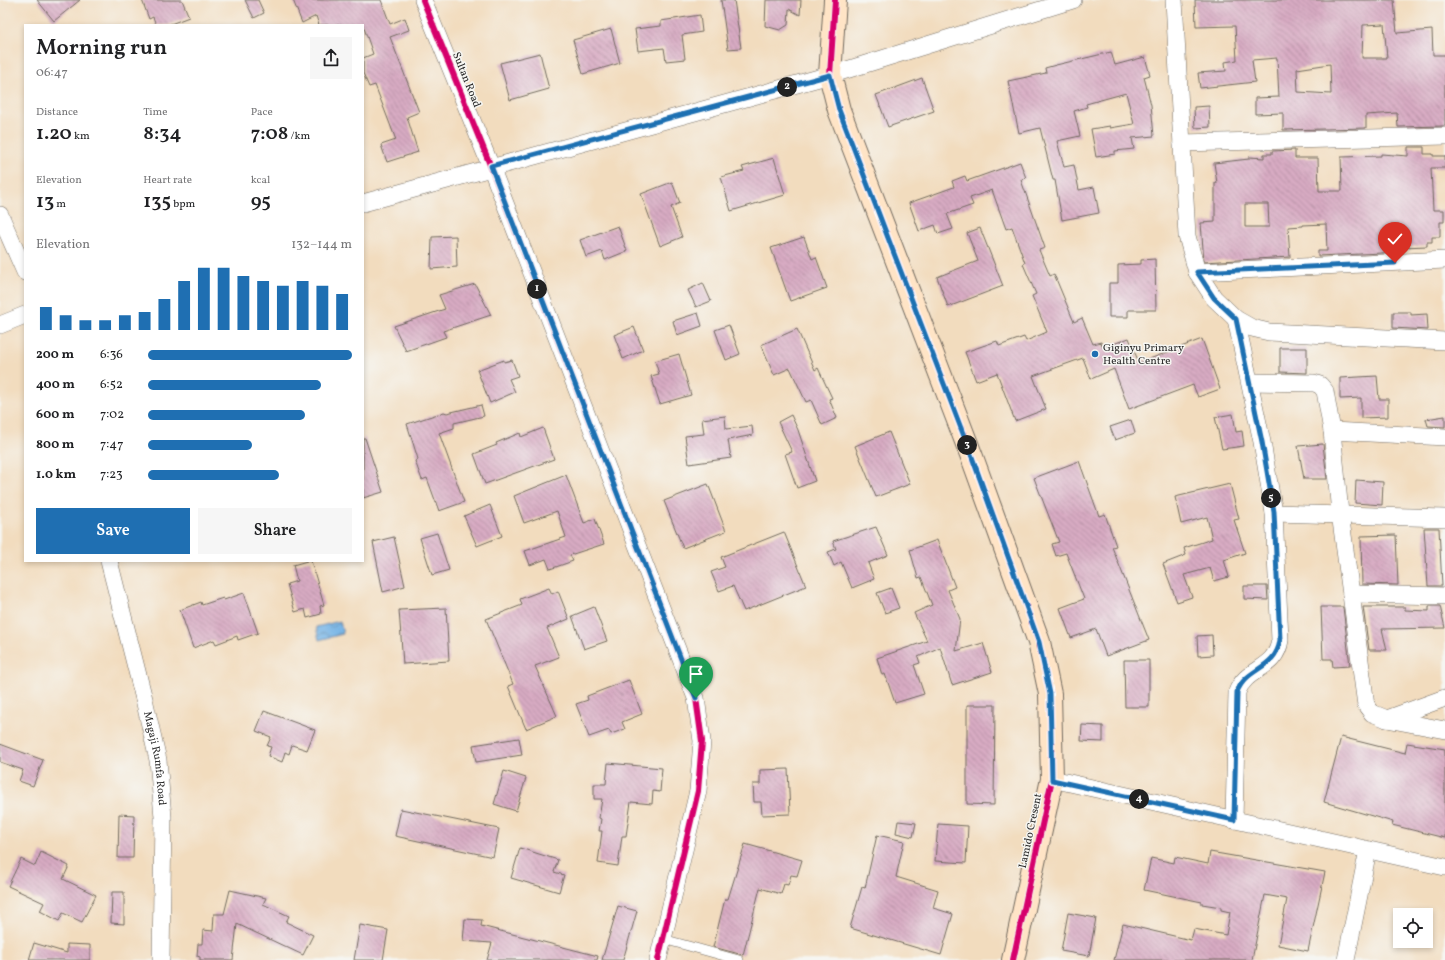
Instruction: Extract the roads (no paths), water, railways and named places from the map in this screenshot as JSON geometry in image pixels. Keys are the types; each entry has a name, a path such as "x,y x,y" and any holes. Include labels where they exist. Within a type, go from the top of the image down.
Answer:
{"street":[{"name":"Sultan Road","path":"424,0 491,166 696,698 702,741 698,791 658,960"},
{"name":"Lamido Cresent","path":"835,0 830,75 839,110 972,457 1039,642 1050,694 1052,780 1013,960"},
{"path":"364,203 491,166 830,75 1073,0"},
{"path":"1174,0 1188,236 1197,272 1214,298 1236,319 1252,328 1269,332 1445,341"},
{"path":"1182,143 1445,136"},
{"path":"0,214 24,270"},
{"path":"1197,272 1445,260"},
{"path":"0,325 24,315"},
{"path":"1234,820 1237,692 1243,681 1274,658 1278,650 1280,640 1274,512 1262,442 1236,319"},
{"path":"1250,382 1314,383 1320,385 1325,391 1332,431 1340,514 1366,705 1372,713 1387,719 1445,730"},
{"path":"1332,431 1445,437"},
{"path":"1274,512 1445,518"},
{"name":"Magaji Rumfa Road","path":"109,562 158,760 163,817 161,960"},
{"path":"1351,594 1445,596"},
{"path":"1387,719 1445,698"},
{"path":"1052,780 1445,867"},
{"path":"1346,960 1368,850"}],"lane":[{"path":"664,939 739,960"}],"water":[{"path":"340,621 343,634 319,640 316,627"}],"place":[{"name":"Giginyu Primary Health Centre","path":"1095,354"}]}
